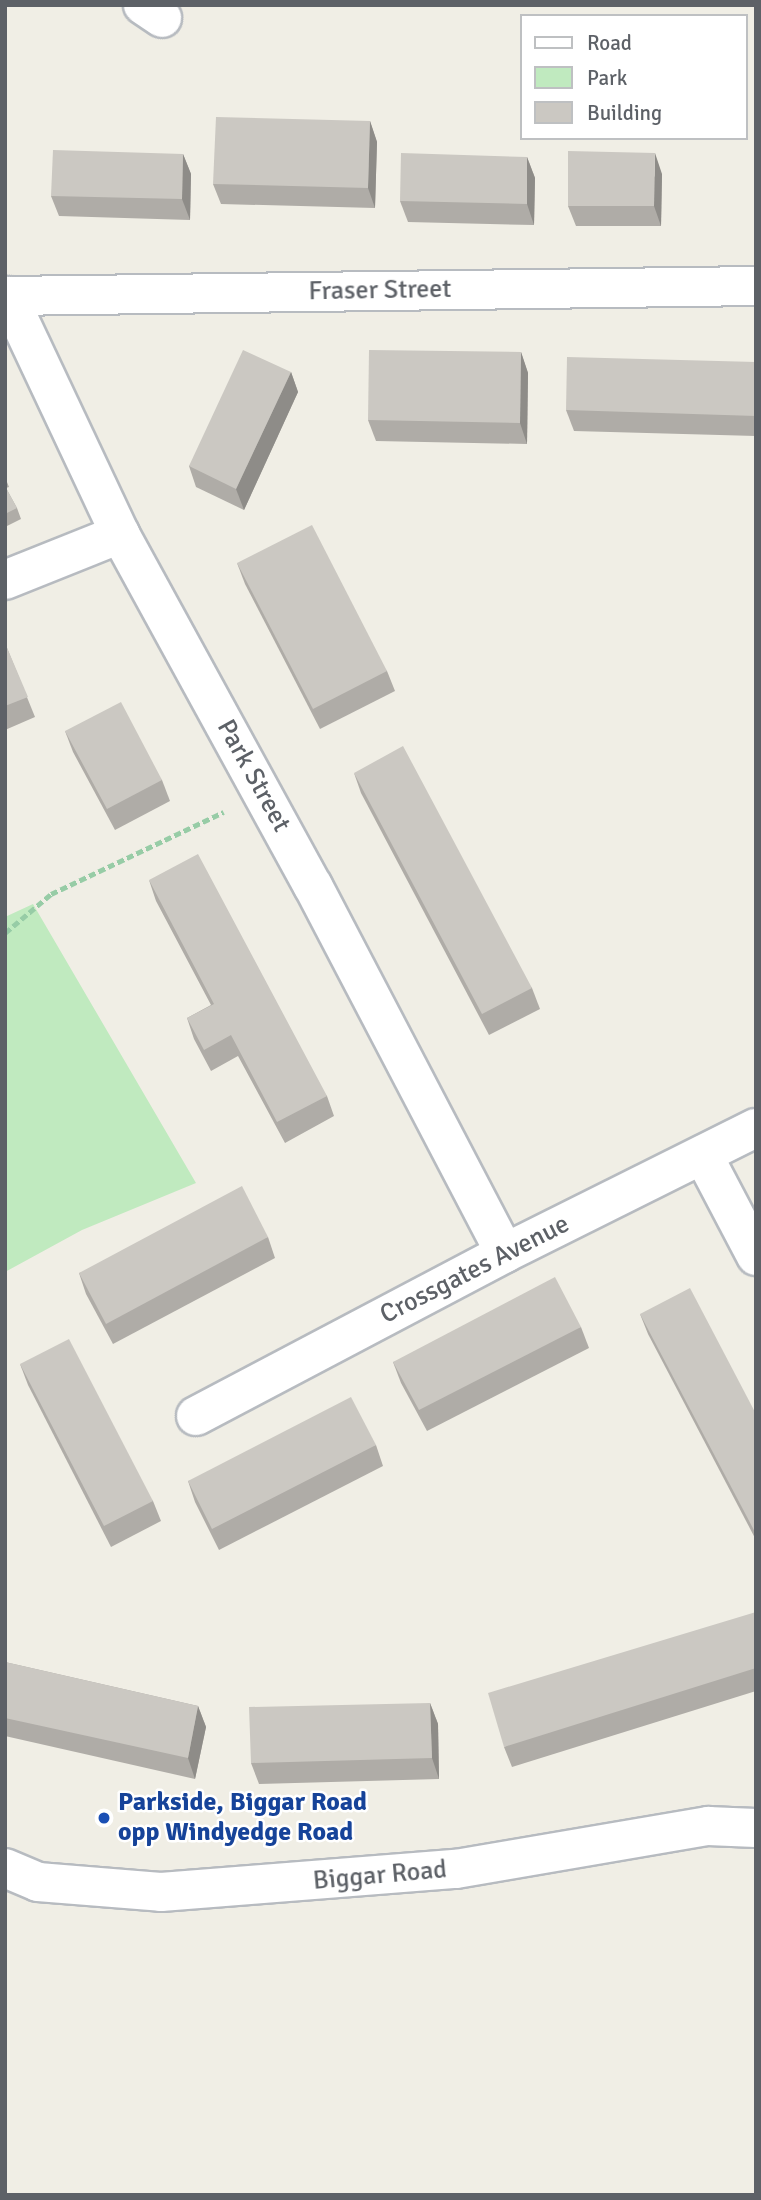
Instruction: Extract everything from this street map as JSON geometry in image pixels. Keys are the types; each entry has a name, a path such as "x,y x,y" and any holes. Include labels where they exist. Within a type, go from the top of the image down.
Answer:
{"street":[{"name":"Fraser Street","path":"7,296 756,286"},
{"name":"Park Street","path":"7,296 120,534 262,793 505,1253"},
{"path":"5,580 120,534"},
{"name":"Crossgates Avenue","path":"196,1416 505,1253 756,1128"},
{"path":"703,1155 756,1256"},
{"name":"Biggar Road","path":"5,1868 38,1882 161,1892 456,1869 708,1826 756,1828"}],"path":[{"path":"5,933 51,894 262,793"}],"green space":[{"path":"33,904 196,1183 82,1230 5,1272 5,917"}],"building":[{"path":"216,117 370,121 368,188 213,184"},
{"path":"53,150 183,154 182,199 51,196"},
{"path":"568,151 655,153 654,206 568,206"},
{"path":"401,153 527,157 527,204 400,201"},
{"path":"243,350 291,372 236,489 189,466"},
{"path":"369,350 521,352 520,423 368,420"},
{"path":"567,357 756,362 756,416 566,410"},
{"path":"5,486 17,508 5,514"},
{"path":"312,525 387,671 313,709 237,563"},
{"path":"5,643 28,697 5,706"},
{"path":"121,702 162,780 107,809 65,731"},
{"path":"403,746 532,988 482,1014 354,773"},
{"path":"198,854 327,1096 277,1122 231,1035 204,1050 187,1018 214,1004 149,880"},
{"path":"242,1186 268,1237 106,1324 79,1273"},
{"path":"555,1277 581,1327 419,1410 393,1362"},
{"path":"690,1288 756,1414 756,1534 640,1314"},
{"path":"69,1339 153,1501 104,1526 20,1364"},
{"path":"351,1397 376,1445 212,1529 188,1481"},
{"path":"756,1612 756,1668 504,1747 488,1693"},
{"path":"5,1662 198,1706 188,1758 5,1718"},
{"path":"430,1703 432,1758 251,1763 249,1707"}],"place":[{"name":"Parkside, Biggar Road opp Windyedge Road","path":"104,1818"}]}
